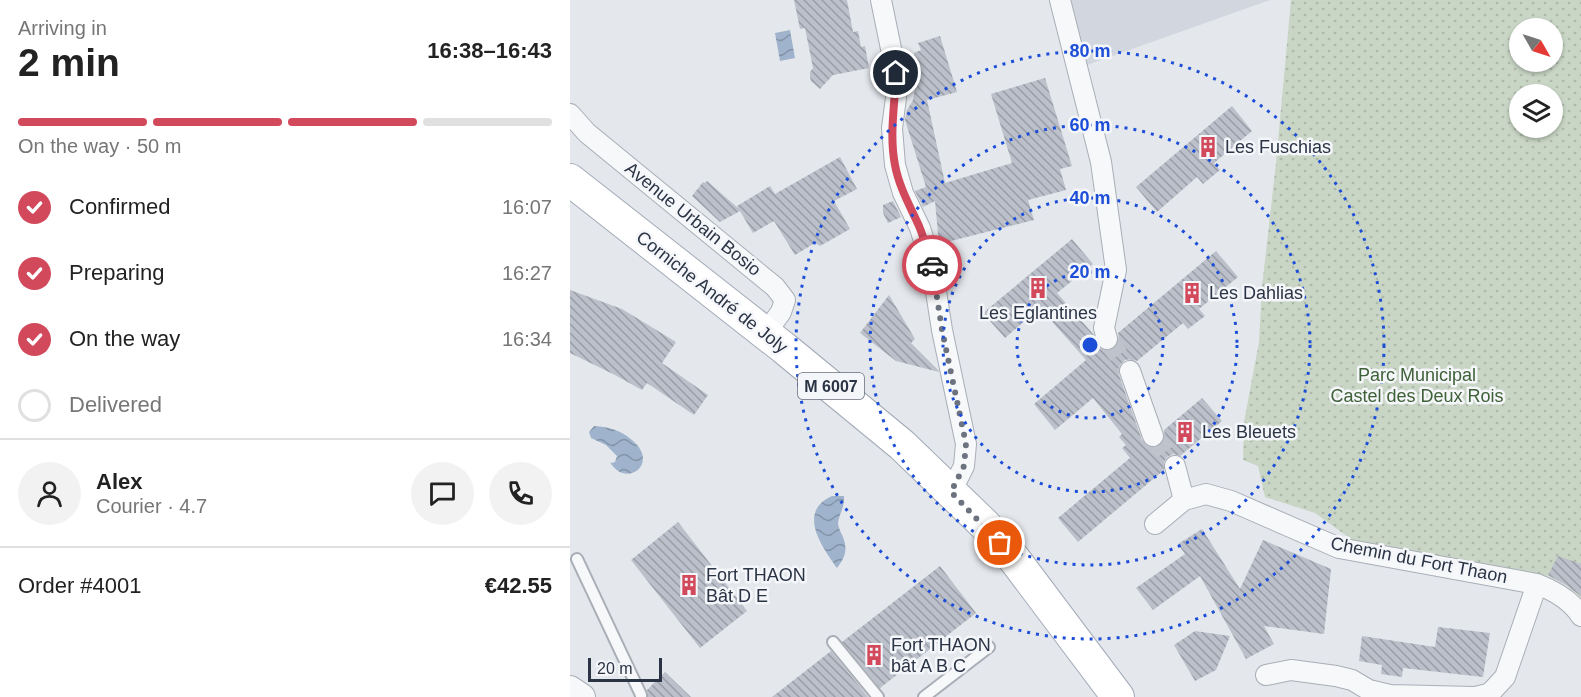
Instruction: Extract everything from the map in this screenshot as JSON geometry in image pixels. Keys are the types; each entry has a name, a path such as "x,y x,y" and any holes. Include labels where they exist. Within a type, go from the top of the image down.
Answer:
{"main road":[{"name":"Corniche André de Joly","path":"570,180 902,445 985,525 1015,560 1118,697"}],"street":[{"path":"881,0 896,73 896,98 892,128 895,165 903,193 920,228 932,266 942,330 966,444 964,466 951,492"},
{"path":"1060,0 1101,162 1116,270 1104,328 1107,339"},
{"name":"Avenue Urbain Bosio","path":"570,114 587,133 775,286 785,300 781,312 765,334"},
{"path":"1130,371 1153,436"},
{"path":"1155,524 1184,500 1175,466"},
{"name":"Chemin du Fort Thaon","path":"1184,500 1206,494 1230,501 1339,548 1537,584 1552,590 1574,605 1581,615"},
{"path":"1266,675 1291,670 1336,676 1352,680 1358,691 1370,690 1390,695 1475,697 1488,694 1506,677 1537,584"},
{"path":"570,689 582,697"}],"lane":[{"path":"577,559 641,697"},
{"path":"833,642 878,697"},
{"path":"924,697 989,647"}],"shaded area":[{"path":"1069,0 1270,0 1087,65"}],"green space":[{"name":"Parc Municipal Castel des Deux Rois","path":"1291,0 1581,0 1581,598 1566,585 1548,576 1355,542 1315,513 1265,497 1258,466 1243,460 1244,422 1259,342 1262,287"}],"water":[{"path":"790,30 795,58 780,61 775,33"},
{"path":"594,426 614,430 632,440 640,449 643,457 642,465 638,470 624,473 616,470 610,462 615,462 617,456 606,445 591,438 589,432"},
{"path":"832,496 844,496 838,524 845,542 845,550 844,557 837,568 820,541 814,521 821,503"}],"building":[{"path":"794,0 847,0 853,32 858,31 861,47 865,46 869,68 833,75 820,89 811,81 810,72 813,68 805,28 800,29"},
{"path":"940,36 957,92 927,100 945,183 1012,163 991,94 1045,78 1072,166 1060,169 1066,190 1028,200 1034,220 939,244 935,201 923,207 915,191 926,187 905,120 915,89 914,53 921,50 918,43"},
{"name":"Les Fuschias","path":"1232,106 1252,131 1214,163 1220,170 1203,184 1197,177 1157,212 1136,187"},
{"path":"840,157 857,189 834,201 850,229 820,246 815,243 795,255 774,221 753,233 740,211 720,222 692,196 703,182 707,181 738,208 737,206 770,186 775,194"},
{"path":"893,201 901,217 888,223 883,213 883,205"},
{"path":"1072,239 1093,264 1057,293 1094,335 1098,347 1105,351 1115,348 1119,341 1118,333 1216,251 1238,277 1199,309 1205,316 1188,329 1183,323 1137,361 1125,360 1118,369 1142,440 1150,448 1162,444 1165,438 1164,430 1202,398 1222,421 1180,456 1173,454 1167,457 1164,470 1078,542 1058,518 1130,458 1122,448 1126,445 1119,437 1122,434 1093,398 1055,430 1034,404 1086,360 1040,308 1005,338 983,313"},
{"path":"570,290 622,309 676,342 662,363 708,395 694,415 647,383 642,390 570,353"},
{"path":"889,295 915,339 911,343 939,372 896,361 860,333"},
{"name":"Fort THAON Bât D E","path":"678,522 747,611 700,648 631,560"},
{"path":"1202,529 1240,589 1263,540 1331,569 1324,634 1264,626 1274,644 1246,659 1200,576 1153,610 1136,588 1185,554 1178,544"},
{"path":"1558,556 1581,564 1581,596 1548,575"},
{"name":"Fort THAON bât A B C","path":"940,566 976,613 880,688 842,642"},
{"path":"1438,627 1490,633 1483,677 1403,668 1402,677 1381,674 1382,665 1359,661 1362,636 1435,647"},
{"path":"1195,631 1230,636 1216,670 1195,681 1174,645"},
{"path":"831,651 868,697 772,697"},
{"path":"665,672 691,697 648,697 647,690"}],"tunnel":[{"path":"1107,339 1130,371"},
{"path":"1153,436 1175,466"}],"way so far":[{"path":"932,265 942,330 966,444 964,466 951,492 1000,543"}],"place":[{"name":"Les Fuschias","path":"1208,147"},
{"name":"Les Eglantines","path":"1038,288"},
{"name":"Les Dahlias","path":"1192,293"},
{"name":"Les Bleuets","path":"1185,432"},
{"name":"Fort THAON Bât D E","path":"689,585"},
{"name":"Fort THAON bât A B C","path":"874,655"}],"route":[{"path":"896,73 896,98 892,128 895,165 903,193 920,228 932,265"}]}
